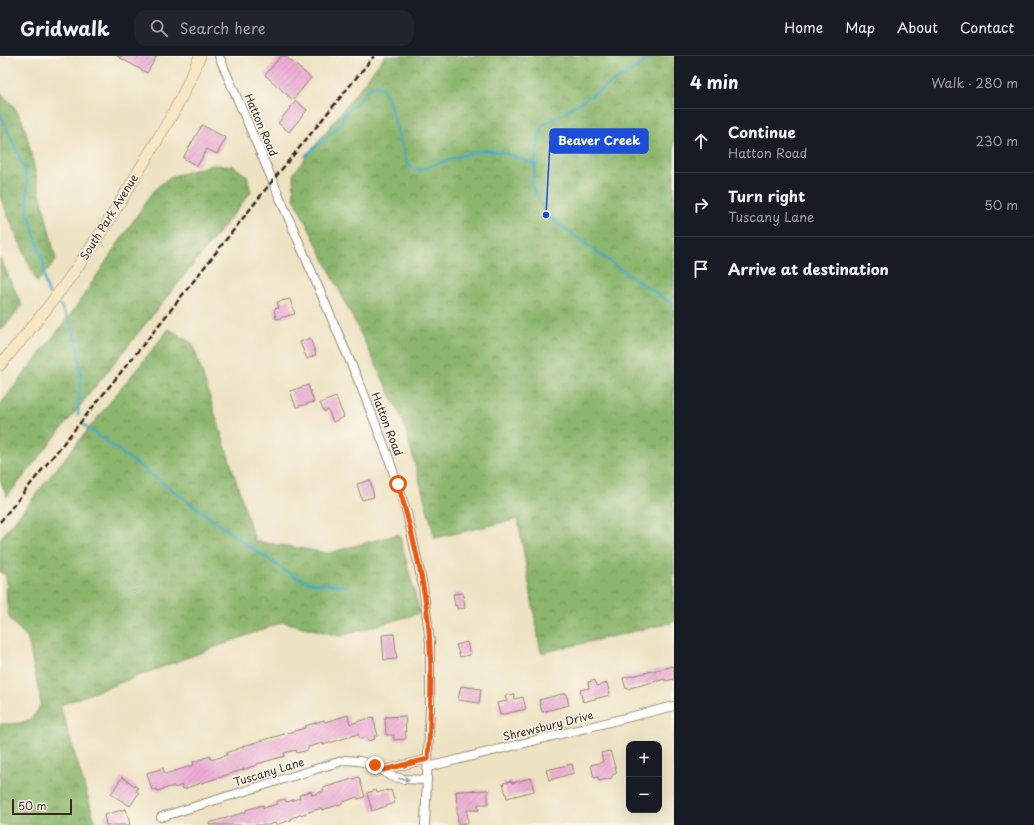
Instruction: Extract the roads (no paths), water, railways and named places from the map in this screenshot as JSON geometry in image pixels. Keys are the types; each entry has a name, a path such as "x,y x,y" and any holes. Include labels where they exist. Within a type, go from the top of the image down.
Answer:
{"street":[{"name":"South Park Avenue","path":"0,365 34,326 97,239 172,114 183,94 200,56"},
{"name":"Hatton Road","path":"219,56 387,453 398,484 415,545 428,619 431,675 425,825"},
{"name":"Shrewsbury Drive","path":"428,763 674,706"},
{"name":"Tuscany Lane","path":"161,817 345,760 359,760 375,765 390,776 403,779 427,780"},
{"path":"383,770 428,763"}],"waterway":[{"path":"653,56 541,127 532,186 546,215 620,269 674,305"},
{"path":"305,156 340,125 347,111 364,93 371,87 378,85 387,95 407,163 413,169 419,170 475,152 484,151 503,153 536,165"},
{"path":"0,112 24,168 27,180 28,212 43,262 45,282 49,294"},
{"path":"60,305 73,329 78,350 81,375 78,415"},
{"path":"84,425 239,539 293,576 312,583 347,586"}],"railway":[{"path":"0,522 374,56"}],"place":[{"name":"Beaver Creek","path":"546,215"}]}
